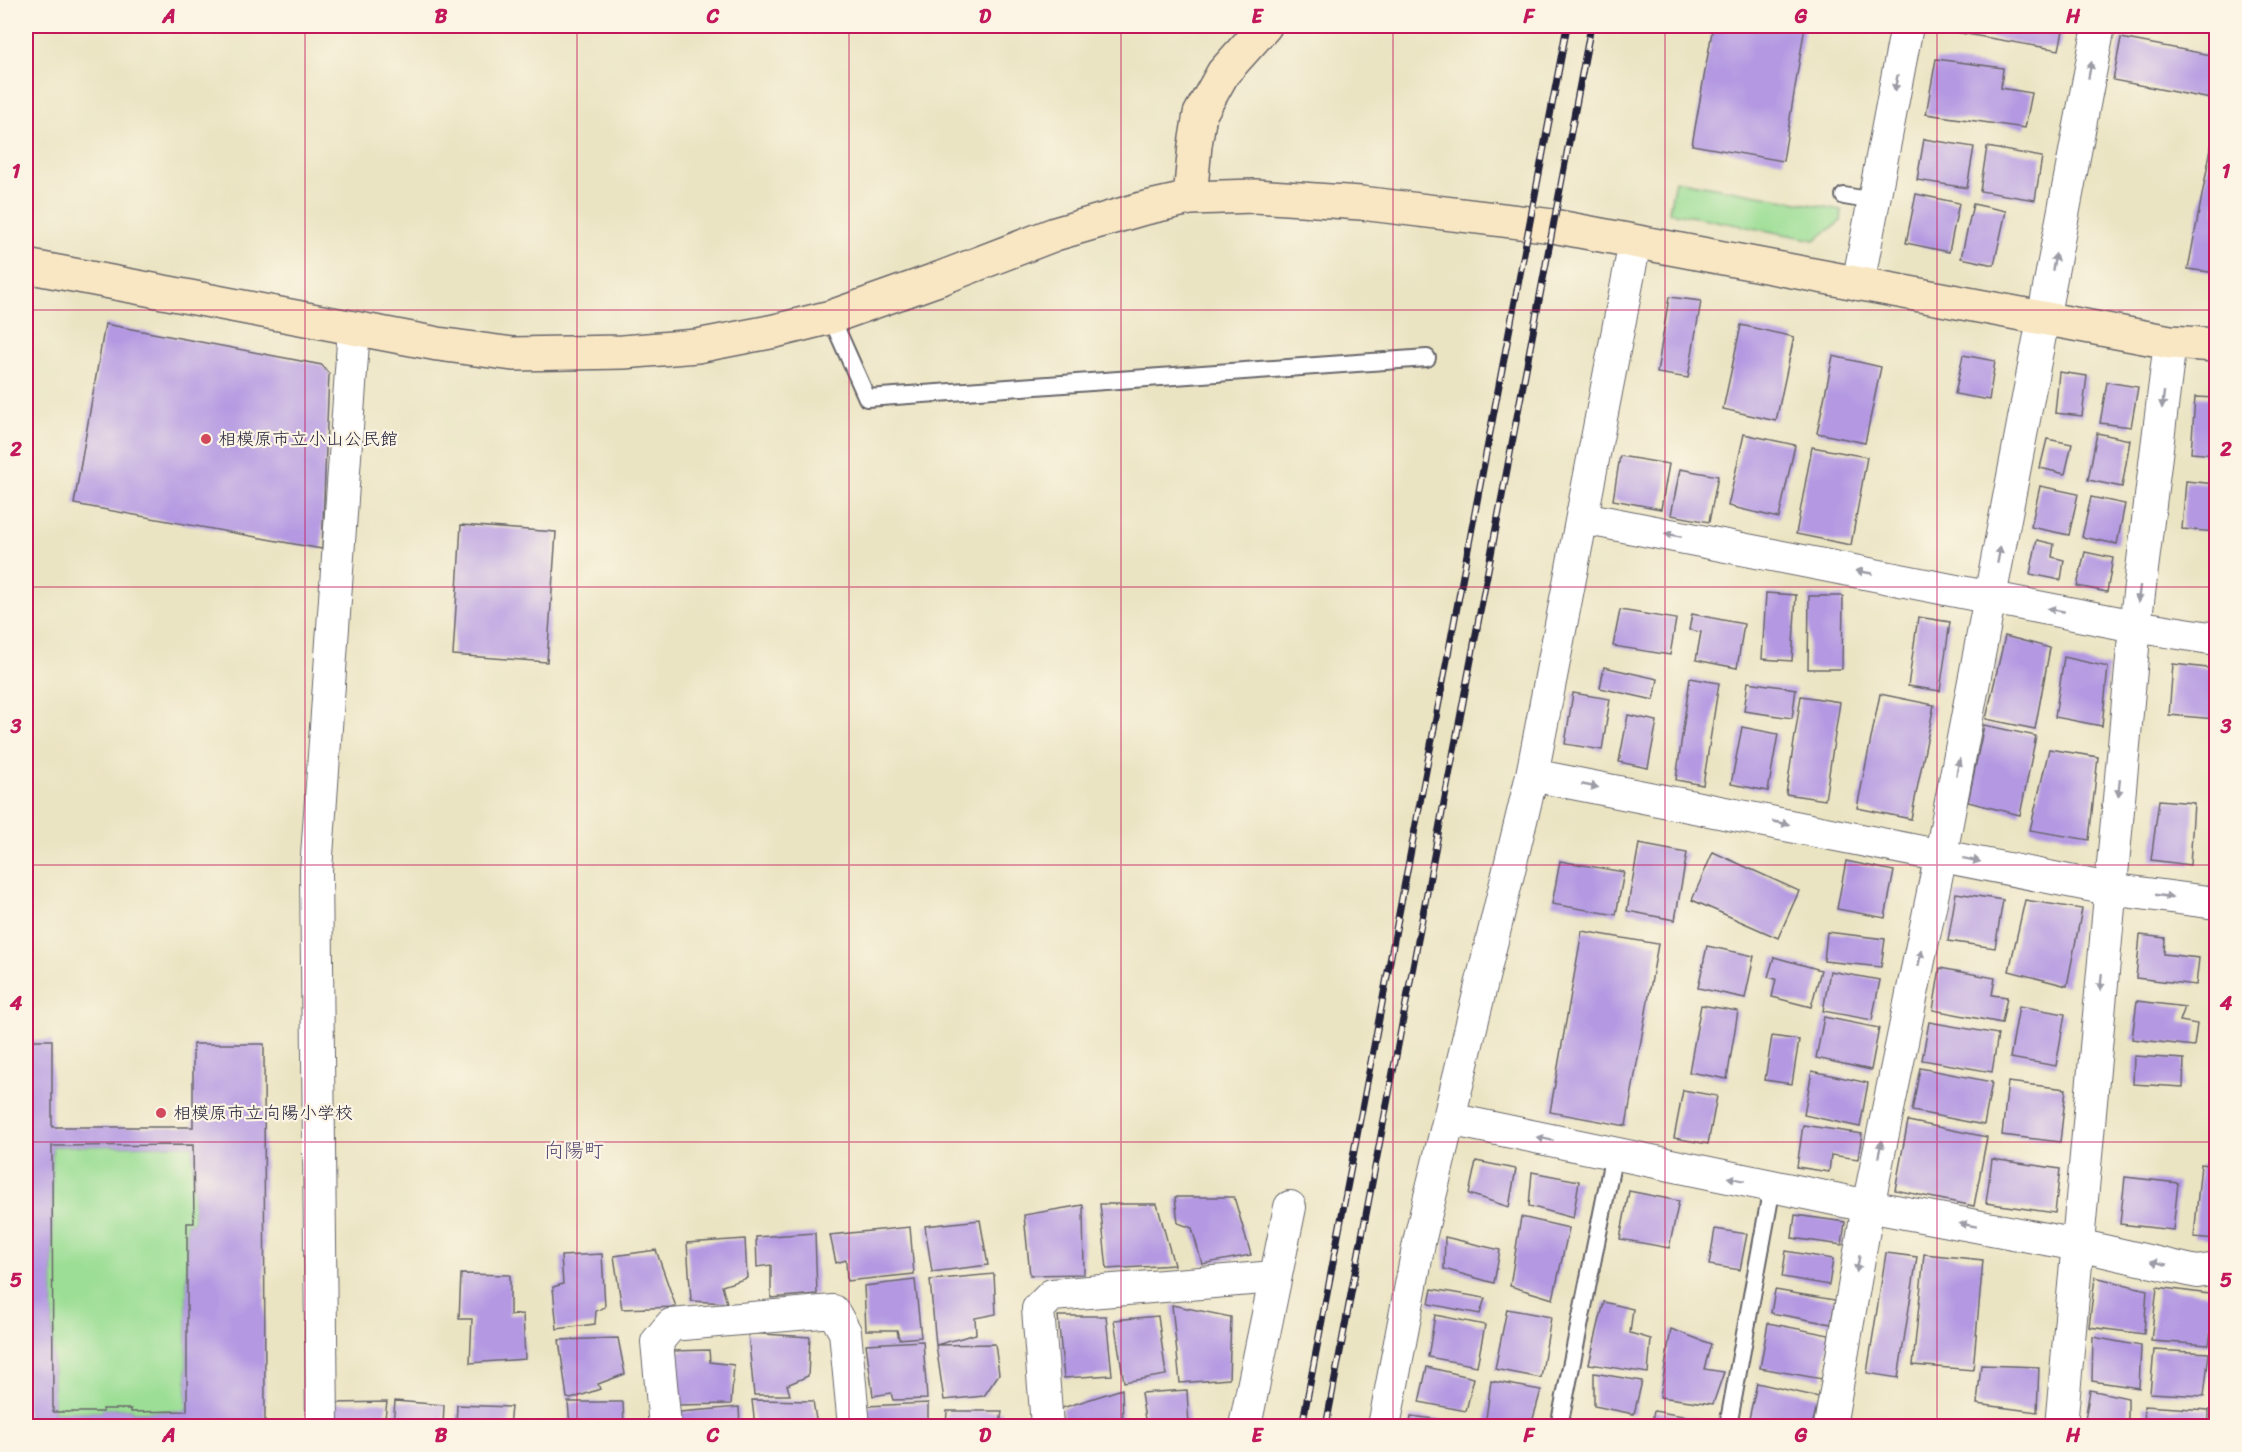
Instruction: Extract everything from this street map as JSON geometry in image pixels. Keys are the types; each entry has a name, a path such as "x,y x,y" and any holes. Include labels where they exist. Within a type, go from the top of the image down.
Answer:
{"street":[{"path":"1190,198 1194,145 1200,114 1223,73 1265,26"},
{"path":"1858,284 1907,26"},
{"path":"1830,1426 1868,1206 1941,854 2099,26"},
{"path":"26,266 438,344 513,354 623,352 697,346 775,331 831,317 1055,234 1141,209 1190,198 1255,196 1361,202 1530,223 2170,342 2217,345"},
{"path":"1384,1426 1420,1238 1532,775 1635,242"},
{"path":"322,1426 316,870 354,328"},
{"path":"2061,1426 2135,626 2170,342"},
{"path":"1583,518 2135,626 2217,639"},
{"path":"1532,775 2109,888 2217,903"},
{"path":"1449,1119 1772,1187 2078,1245 2197,1272 2217,1269"},
{"path":"1245,1426 1290,1207"},
{"path":"1047,1426 1038,1309 1052,1295 1275,1277"},
{"path":"665,1426 657,1342 671,1325 833,1311 845,1332 854,1426"}],"lane":[{"path":"1844,196 1874,201"},
{"path":"831,317 867,398 1427,358"},
{"path":"1559,1426 1614,1154"},
{"path":"1728,1426 1772,1187"}],"green space":[{"path":"1675,180 1842,210 1841,221 1815,240 1669,212"},
{"path":"193,1145 194,1223 187,1223 187,1411 131,1412 131,1409 103,1409 103,1412 53,1412 52,1146"}],"building":[{"path":"1713,26 1805,26 1783,161 1692,145"},
{"path":"1950,26 2064,26 2059,50 1949,31"},
{"path":"2121,38 2216,56 2216,100 2113,80"},
{"path":"1936,59 2003,68 2001,88 2032,93 2025,128 1926,114"},
{"path":"2216,127 2216,273 2188,269"},
{"path":"1924,139 1974,147 1967,188 1917,180"},
{"path":"1987,147 2042,157 2035,200 1980,191"},
{"path":"1916,194 1959,203 1949,252 1906,243"},
{"path":"1973,204 2006,211 1994,265 1961,258"},
{"path":"1669,297 1701,301 1688,378 1657,373"},
{"name":"相模原市立小山公民館","path":"105,324 322,365 329,374 322,549 74,504"},
{"path":"1741,325 1794,337 1776,421 1723,409"},
{"path":"1963,355 1995,361 1989,400 1955,394"},
{"path":"1833,356 1881,367 1865,443 1817,433"},
{"path":"2059,372 2087,376 2082,416 2055,413"},
{"path":"2107,382 2138,387 2131,427 2100,423"},
{"path":"2195,397 2216,398 2216,455 2191,453"},
{"path":"2097,433 2130,440 2122,487 2088,480"},
{"path":"1744,434 1795,445 1779,518 1728,506"},
{"path":"2047,439 2072,444 2065,474 2040,468"},
{"path":"1812,447 1867,457 1851,545 1796,534"},
{"path":"1620,456 1669,464 1661,509 1613,500"},
{"path":"1680,469 1718,476 1709,522 1671,515"},
{"path":"2186,481 2216,484 2216,532 2182,529"},
{"path":"2040,486 2078,494 2069,535 2031,527"},
{"path":"2091,497 2125,504 2117,544 2082,537"},
{"path":"461,525 556,532 547,662 453,655"},
{"path":"2037,540 2054,544 2052,557 2064,560 2061,580 2030,574"},
{"path":"2085,552 2113,558 2107,592 2077,586"},
{"path":"1766,593 1796,595 1792,661 1762,659"},
{"path":"1809,596 1843,596 1842,669 1808,669"},
{"path":"1620,610 1676,619 1670,655 1613,646"},
{"path":"1692,614 1744,624 1737,668 1696,660 1701,632 1689,630"},
{"path":"1918,617 1950,622 1940,691 1908,686"},
{"path":"2005,636 2050,648 2035,729 1986,719"},
{"path":"2064,657 2108,667 2102,726 2055,717"},
{"path":"2173,664 2216,669 2216,719 2169,715"},
{"path":"1604,667 1658,679 1654,700 1600,688"},
{"path":"1690,678 1719,683 1703,785 1676,780"},
{"path":"1748,682 1796,689 1792,718 1744,711"},
{"path":"1573,693 1610,699 1602,750 1565,744"},
{"path":"1880,694 1934,705 1911,819 1857,808"},
{"path":"1801,696 1840,702 1825,800 1786,794"},
{"path":"1628,715 1657,721 1648,768 1619,762"},
{"path":"1984,725 2036,736 2020,815 1968,802"},
{"path":"1742,727 1778,734 1768,791 1731,784"},
{"path":"2049,749 2098,757 2089,840 2030,830"},
{"path":"2159,800 2194,803 2190,865 2151,860"},
{"path":"1639,844 1687,853 1675,920 1627,911"},
{"path":"1713,852 1799,891 1778,938 1692,900"},
{"path":"1560,861 1624,872 1616,915 1552,904"},
{"path":"1846,861 1894,871 1885,918 1837,909"},
{"path":"1956,893 2003,900 1995,948 1948,941"},
{"path":"2025,900 2082,909 2067,986 2009,971"},
{"path":"1582,931 1658,944 1626,1126 1550,1112"},
{"path":"1827,932 1885,939 1881,967 1824,961"},
{"path":"2140,935 2165,938 2164,954 2199,958 2196,985 2136,978"},
{"path":"1707,946 1754,956 1745,998 1698,988"},
{"path":"1774,957 1821,970 1811,1007 1772,997 1776,979 1768,977"},
{"path":"1940,968 1995,978 1992,995 2007,997 2002,1023 1933,1010"},
{"path":"1830,971 1880,980 1872,1020 1823,1011"},
{"path":"2137,1001 2185,1007 2180,1021 2197,1024 2194,1046 2132,1039"},
{"path":"1701,1005 1738,1011 1727,1079 1689,1072"},
{"path":"2019,1006 2065,1014 2056,1066 2010,1058"},
{"path":"1824,1017 1879,1028 1871,1070 1816,1058"},
{"path":"1929,1022 1998,1034 1992,1072 1922,1060"},
{"path":"1772,1036 1799,1040 1792,1084 1765,1080"},
{"path":"26,1040 52,1040 52,1127 193,1127 193,1044 264,1044 265,1426 26,1426","holes":["193,1145 194,1223 187,1223 187,1411 131,1412 131,1409 102,1409 103,1412 53,1412 52,1146"]},
{"path":"2134,1056 2184,1059 2183,1087 2133,1084"},
{"path":"1920,1068 1992,1082 1984,1125 1912,1111"},
{"path":"1812,1071 1868,1083 1860,1127 1804,1115"},
{"path":"2008,1082 2066,1089 2060,1142 2002,1135"},
{"path":"1683,1090 1717,1096 1708,1144 1674,1138"},
{"path":"1908,1121 1987,1137 1974,1206 1895,1190"},
{"path":"1803,1125 1862,1134 1858,1159 1831,1155 1829,1172 1797,1167"},
{"path":"1992,1159 2060,1169 2055,1213 1986,1203"},
{"path":"1476,1161 1516,1169 1509,1207 1469,1194"},
{"path":"2201,1164 2216,1166 2216,1239 2194,1237"},
{"path":"1532,1172 1579,1181 1573,1218 1529,1206"},
{"path":"2125,1177 2178,1183 2173,1230 2120,1224"},
{"path":"1629,1191 1679,1201 1669,1248 1620,1239"},
{"path":"1175,1197 1234,1197 1251,1255 1202,1264 1192,1228 1178,1223"},
{"path":"1100,1204 1157,1204 1174,1265 1107,1269"},
{"path":"1083,1205 1084,1274 1030,1275 1024,1215"},
{"path":"1795,1215 1845,1222 1842,1245 1792,1238"},
{"path":"1521,1217 1569,1228 1553,1299 1510,1286"},
{"path":"980,1220 988,1265 932,1272 925,1226"},
{"path":"910,1227 914,1274 847,1281 846,1260 836,1263 830,1235"},
{"path":"1715,1229 1747,1234 1740,1270 1709,1265"},
{"path":"815,1233 817,1294 771,1298 771,1265 757,1267 756,1237"},
{"path":"1445,1237 1500,1250 1494,1283 1444,1269"},
{"path":"745,1239 747,1278 722,1286 727,1303 691,1301 687,1243"},
{"path":"656,1250 676,1307 622,1309 614,1256"},
{"path":"1786,1251 1833,1259 1829,1285 1782,1277"},
{"path":"1886,1253 1917,1257 1898,1378 1867,1373"},
{"path":"602,1254 605,1307 596,1311 595,1324 557,1329 553,1287 563,1284 561,1256"},
{"path":"1924,1254 1983,1260 1973,1370 1913,1365"},
{"path":"461,1274 510,1275 510,1315 523,1314 525,1359 470,1363 472,1319 459,1319"},
{"path":"994,1274 996,1314 975,1318 976,1334 936,1345 930,1280"},
{"path":"2095,1277 2147,1290 2144,1334 2089,1327"},
{"path":"915,1280 921,1337 899,1339 897,1330 866,1330 864,1286"},
{"path":"2157,1287 2216,1295 2209,1345 2151,1341"},
{"path":"1432,1289 1485,1298 1480,1314 1429,1304"},
{"path":"1775,1290 1835,1300 1831,1324 1771,1313"},
{"path":"1604,1302 1633,1309 1630,1333 1651,1339 1648,1373 1589,1364"},
{"path":"1172,1305 1231,1317 1229,1379 1180,1383"},
{"path":"1507,1309 1551,1317 1541,1378 1495,1369"},
{"path":"1435,1315 1485,1325 1477,1366 1428,1357"},
{"path":"1058,1316 1106,1316 1112,1375 1064,1378"},
{"path":"1158,1316 1166,1375 1124,1382 1114,1320"},
{"path":"1768,1323 1829,1335 1822,1379 1760,1368"},
{"path":"1671,1329 1711,1344 1704,1369 1724,1372 1713,1404 1660,1397"},
{"path":"748,1333 810,1337 808,1376 787,1385 790,1395 754,1395"},
{"path":"2093,1337 2141,1346 2139,1388 2092,1381"},
{"path":"618,1338 625,1374 598,1384 600,1389 571,1399 567,1398 559,1340"},
{"path":"923,1341 927,1399 893,1400 891,1393 873,1396 866,1344"},
{"path":"995,1344 999,1374 984,1396 944,1400 936,1345"},
{"path":"709,1350 710,1362 734,1365 731,1404 676,1405 672,1351"},
{"path":"2154,1350 2209,1353 2204,1396 2150,1393"},
{"path":"1981,1365 2039,1367 2037,1412 1977,1404"},
{"path":"1427,1367 1474,1378 1466,1411 1419,1402"},
{"path":"1594,1373 1642,1381 1634,1414 1594,1406"},
{"path":"1491,1381 1541,1390 1531,1426 1485,1426"},
{"path":"1757,1383 1819,1397 1812,1426 1764,1426 1748,1423"},
{"path":"1122,1389 1123,1426 1063,1426 1062,1408"},
{"path":"1187,1390 1189,1426 1146,1426 1141,1393"},
{"path":"2090,1390 2128,1398 2128,1426 2084,1426"},
{"path":"752,1400 813,1401 817,1426 755,1426"},
{"path":"395,1401 444,1405 443,1426 393,1426"},
{"path":"387,1402 384,1426 331,1426 335,1403"},
{"path":"568,1402 623,1402 624,1426 570,1426"},
{"path":"928,1403 928,1426 869,1426 867,1406"},
{"path":"457,1405 511,1407 509,1426 456,1426"},
{"path":"2144,1406 2209,1410 2209,1426 2145,1426"},
{"path":"739,1407 740,1426 681,1426 680,1412"},
{"path":"947,1411 1002,1411 1000,1426 946,1426"},
{"path":"1654,1411 1701,1419 1700,1426 1651,1426"},
{"path":"1411,1416 1457,1422 1457,1426 1410,1426"}],"railway":[{"path":"1302,1426 1567,26"},
{"path":"1326,1426 1591,26"}],"place":[{"name":"相模原市立小山公民館","path":"206,439"},
{"name":"相模原市立向陽小学校","path":"161,1113"}],"district":[{"name":"向陽町","path":"574,1150"}]}
